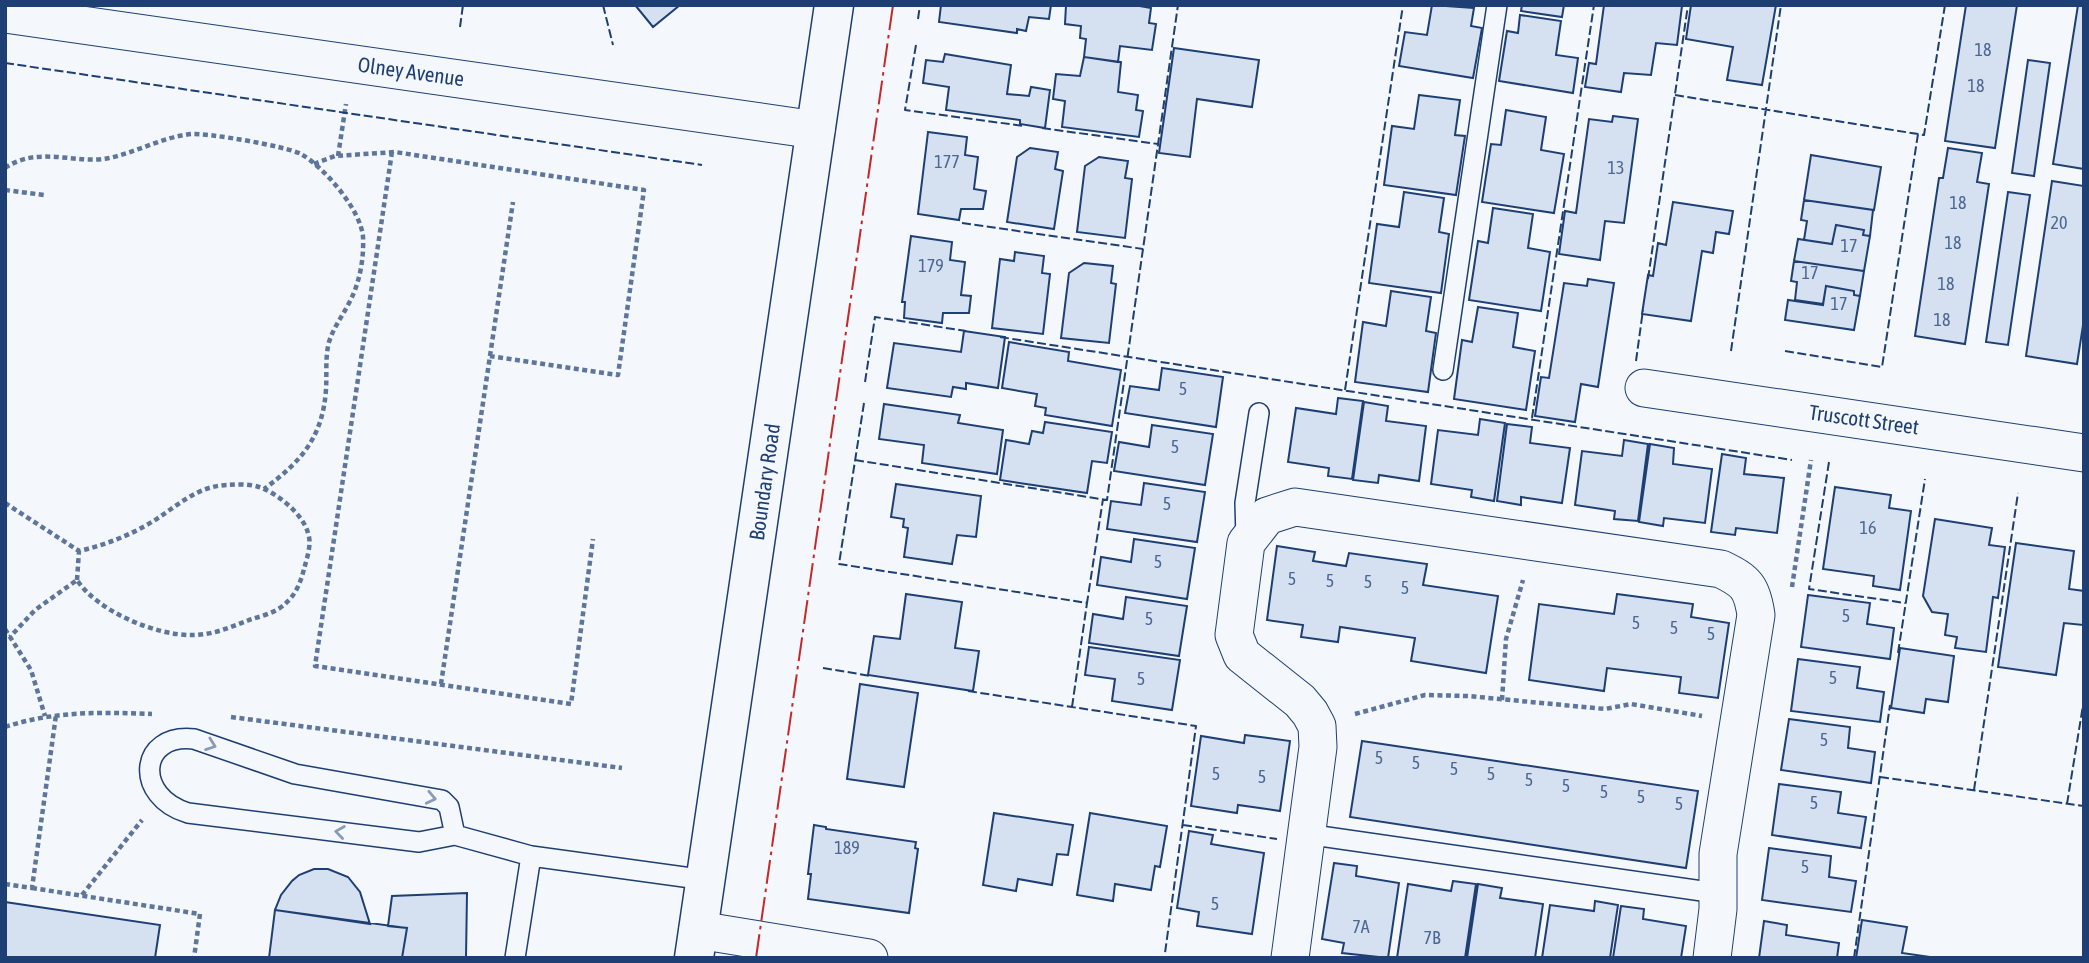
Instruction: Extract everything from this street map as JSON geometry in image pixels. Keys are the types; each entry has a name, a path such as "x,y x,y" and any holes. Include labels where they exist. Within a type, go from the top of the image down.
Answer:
{"main road":[{"name":"Boundary Road","path":"696,944 834,5"}],"street":[{"name":"Olney Avenue","path":"5,14 816,130"},
{"name":"Truscott Street","path":"1644,388 2084,453"},
{"path":"1290,958 1318,747 1317,726 1300,701 1242,654 1234,635 1246,543 1268,516 1295,507 1721,569 1742,579 1754,596 1756,615 1718,854 1718,909 1712,958"},
{"path":"696,944 869,958"}],"lane":[{"path":"1443,370 1497,5"},
{"path":"1246,543 1245,503 1259,413"},
{"path":"455,835 449,807 442,800 295,775 194,739 171,740 155,754 149,776 160,798 173,808 194,814 411,842 426,842 455,835 531,856 706,880"},
{"path":"1306,834 1716,893"},
{"path":"515,958 531,856"}],"path":[{"path":"338,156 346,103"},
{"path":"5,168 26,159 50,156 111,158 196,134 292,150 314,164 340,191 358,220 363,238 361,268 355,290 328,345 324,406 316,433 303,456 264,489"},
{"path":"392,152 315,666 571,704 593,539"},
{"path":"314,164 338,156 392,152 643,190 618,375 490,356"},
{"path":"5,190 44,195"},
{"path":"441,684 513,202"},
{"path":"5,503 79,551 145,526 187,497 211,487 258,487 275,496 300,518 309,538 305,566 294,593 284,605 273,612 217,632 183,634 158,630 108,609 83,590 76,580 79,551"},
{"path":"1502,700 1506,639 1524,575"},
{"path":"10,637 36,610 76,580"},
{"path":"5,629 31,670 45,716"},
{"path":"1317,726 1425,695 1605,709 1631,704 1739,723"},
{"path":"5,727 56,715 105,712 157,714"},
{"path":"32,888 56,715"},
{"path":"221,717 247,718 622,768"},
{"path":"81,896 160,798"},
{"path":"5,884 200,914 194,958"}],"building":[{"path":"635,5 680,5 653,27"},
{"path":"941,5 1051,5 1049,19 1029,17 1026,31 1017,29 1017,33 939,22"},
{"path":"1066,5 1134,5 1151,8 1149,23 1156,24 1152,50 1120,46 1118,62 1084,57 1086,39 1080,38 1081,26 1065,24"},
{"path":"1432,5 1474,8 1471,26 1482,28 1473,78 1399,66 1405,32 1427,35"},
{"path":"1522,5 1564,5 1562,17 1521,11"},
{"path":"1604,5 1682,6 1677,45 1656,43 1651,75 1624,73 1621,92 1585,87 1589,63 1596,64"},
{"path":"1691,5 1776,5 1762,85 1727,80 1733,47 1686,39"},
{"path":"1966,5 2017,5 1995,148 1945,141"},
{"path":"2078,5 2084,5 2084,169 2053,164"},
{"path":"1520,15 1561,21 1556,55 1578,58 1573,93 1499,81 1507,31 1518,33"},
{"path":"1174,48 1259,60 1252,107 1197,99 1190,157 1159,153"},
{"path":"945,54 1011,65 1007,94 1029,96 1031,87 1050,90 1045,128 1020,124 1020,120 946,110 949,87 923,83 926,60 943,62"},
{"path":"1084,57 1121,62 1118,92 1138,95 1136,110 1143,111 1139,137 1062,127 1065,101 1053,99 1056,74 1080,76"},
{"path":"2028,60 2050,63 2034,176 2012,173"},
{"path":"1419,95 1460,100 1455,135 1465,136 1456,195 1384,185 1392,126 1414,129"},
{"path":"1506,110 1546,117 1541,150 1564,154 1554,213 1482,202 1491,144 1501,145"},
{"path":"1613,116 1638,119 1624,223 1605,221 1600,260 1559,254 1565,211 1576,213 1589,119 1612,122"},
{"path":"928,132 967,137 965,155 978,157 974,189 986,191 983,209 961,209 959,220 918,214"},
{"path":"1030,148 1058,152 1055,169 1063,171 1054,229 1007,222 1017,157"},
{"path":"1948,148 1982,153 1977,182 1989,184 1965,344 1915,336 1939,178 1943,178"},
{"path":"1811,155 1881,167 1874,210 1804,200"},
{"path":"1099,157 1128,161 1125,178 1132,179 1125,238 1077,232 1085,166"},
{"path":"2052,181 2084,186 2084,319 2077,364 2026,356"},
{"path":"1404,192 1444,198 1439,232 1449,234 1441,293 1369,283 1377,224 1399,227"},
{"path":"2008,192 2030,195 2008,345 1986,342"},
{"path":"1804,200 1873,210 1870,236 1863,235 1864,230 1836,225 1832,244 1804,240 1807,221 1801,220"},
{"path":"1673,202 1733,211 1729,234 1716,232 1713,253 1702,251 1691,321 1642,314 1648,275 1653,276 1658,243 1666,245"},
{"path":"1493,208 1533,214 1528,248 1550,252 1541,311 1469,300 1478,241 1488,243"},
{"path":"1836,225 1864,230 1863,235 1870,236 1864,271 1794,261 1798,239 1832,244"},
{"path":"911,236 952,242 950,260 965,262 961,295 971,296 969,313 943,313 942,323 904,318 905,302 902,302"},
{"path":"1015,252 1044,256 1042,273 1050,274 1043,334 992,328 1000,259 1014,261"},
{"path":"1794,261 1864,271 1860,296 1854,295 1854,291 1826,286 1823,304 1795,300 1797,282 1791,281"},
{"path":"1084,263 1113,266 1111,283 1116,284 1109,343 1061,338 1069,273"},
{"path":"1588,279 1614,283 1598,387 1581,384 1575,422 1535,416 1541,377 1549,378 1564,283 1587,286"},
{"path":"1826,286 1854,291 1854,295 1860,296 1854,330 1785,320 1788,300 1823,305"},
{"path":"1391,291 1431,297 1426,331 1436,333 1428,392 1355,382 1363,322 1386,326"},
{"path":"1478,307 1518,313 1513,347 1535,351 1526,410 1454,399 1462,340 1472,342"},
{"path":"964,331 1005,337 998,388 966,383 966,389 953,387 951,397 887,388 894,343 961,352"},
{"path":"1009,342 1069,352 1068,361 1121,370 1112,426 1045,415 1046,408 1035,406 1037,394 1002,388"},
{"path":"1162,368 1223,377 1216,427 1125,413 1130,386 1159,390"},
{"path":"1338,398 1363,401 1352,479 1328,476 1329,468 1288,462 1296,408 1336,414"},
{"path":"1364,402 1388,406 1386,421 1426,426 1419,481 1379,475 1378,483 1353,480"},
{"path":"884,404 960,415 958,423 1003,430 997,474 922,463 924,445 879,439"},
{"path":"1480,419 1505,423 1494,501 1471,497 1472,490 1431,484 1438,430 1478,435"},
{"path":"1045,422 1112,432 1107,463 1092,461 1087,493 1000,480 1006,440 1029,444 1032,431 1043,433"},
{"path":"1507,424 1532,427 1530,443 1570,448 1562,503 1521,497 1521,505 1497,501"},
{"path":"1152,425 1213,434 1205,485 1114,471 1119,442 1149,447"},
{"path":"1624,440 1648,444 1638,521 1614,519 1615,511 1575,505 1582,451 1622,456"},
{"path":"1650,444 1674,448 1673,464 1712,469 1705,523 1664,518 1663,526 1639,522"},
{"path":"1722,454 1746,458 1744,474 1784,478 1777,533 1736,528 1735,535 1711,532"},
{"path":"1144,483 1205,492 1197,542 1107,529 1111,501 1141,505"},
{"path":"896,484 981,496 976,537 957,535 952,564 904,557 908,528 903,527 904,519 891,517"},
{"path":"1835,487 1891,495 1889,508 1911,511 1900,590 1873,586 1874,576 1823,569"},
{"path":"1935,519 1992,528 1989,545 2005,547 1998,598 1993,597 1986,652 1955,648 1957,637 1945,635 1948,614 1932,612 1923,596"},
{"path":"1134,539 1195,548 1187,599 1097,585 1101,557 1131,562"},
{"path":"2016,543 2074,551 2069,589 2084,591 2084,621 2083,625 2064,623 2056,675 1998,667"},
{"path":"1277,546 1315,552 1313,561 1346,566 1349,553 1427,564 1423,585 1498,596 1486,673 1411,661 1415,638 1340,627 1338,642 1301,637 1303,625 1267,620"},
{"path":"906,594 962,602 955,648 979,651 973,691 868,675 874,636 900,639"},
{"path":"1617,594 1693,604 1691,617 1729,623 1718,698 1679,693 1681,677 1607,668 1604,691 1529,680 1539,604 1614,614"},
{"path":"1808,595 1870,603 1867,624 1894,628 1890,659 1801,647"},
{"path":"1126,597 1187,606 1179,656 1089,643 1093,614 1123,619"},
{"path":"1089,647 1180,660 1172,710 1112,701 1115,679 1085,675"},
{"path":"1900,648 1954,656 1948,702 1926,699 1924,713 1891,708"},
{"path":"1798,659 1860,667 1857,688 1884,692 1880,722 1791,711"},
{"path":"860,684 918,693 904,787 847,779"},
{"path":"1789,719 1850,727 1848,748 1875,752 1871,783 1781,770"},
{"path":"1245,735 1290,741 1280,811 1238,805 1237,813 1191,806 1201,736 1244,743"},
{"path":"1362,741 1698,791 1686,868 1350,817"},
{"path":"1779,784 1841,792 1838,813 1866,817 1861,848 1772,835"},
{"path":"994,813 1073,825 1068,855 1057,854 1052,885 1018,879 1016,891 983,885"},
{"path":"1090,813 1167,826 1160,867 1155,866 1151,890 1115,884 1113,901 1077,895"},
{"path":"814,825 916,842 915,848 918,849 909,913 808,899"},
{"path":"1189,831 1213,835 1211,844 1264,853 1252,934 1197,926 1199,912 1177,908"},
{"path":"1769,848 1831,856 1829,877 1856,881 1851,912 1762,900"},
{"path":"1334,863 1357,866 1356,876 1399,883 1388,958 1342,953 1344,943 1322,939"},
{"path":"314,869 328,869 348,877 360,892 370,924 275,910 281,895 292,881"},
{"path":"1453,881 1476,884 1465,958 1397,958 1408,884 1451,891"},
{"path":"1478,884 1502,888 1500,898 1543,904 1535,958 1467,958"},
{"path":"467,893 466,958 402,958 407,928 388,926 392,896"},
{"path":"1595,901 1618,905 1610,958 1542,958 1550,905 1594,911"},
{"path":"5,902 160,925 155,958 5,958"},
{"path":"1621,906 1644,909 1643,919 1686,926 1681,958 1613,958"},
{"path":"275,910 407,928 402,958 269,958"},
{"path":"1862,920 1907,927 1902,953 1937,958 1856,958"},
{"path":"1764,921 1787,925 1786,935 1839,943 1837,958 1759,958"}],"fence":[{"path":"460,27 463,5"},
{"path":"603,5 613,45"},
{"path":"918,19 920,5"},
{"path":"855,460 1107,500 1178,5"},
{"path":"1345,390 1403,5"},
{"path":"1532,418 1594,5"},
{"path":"1648,279 1688,5"},
{"path":"1731,351 1781,5"},
{"path":"1675,95 1924,135 1945,5"},
{"path":"916,45 905,110 1024,126"},
{"path":"5,63 702,165"},
{"path":"1042,128 1158,144"},
{"path":"1785,351 1882,367 1918,134"},
{"path":"962,223 1143,249"},
{"path":"1636,361 1643,310"},
{"path":"865,382 875,317 966,331"},
{"path":"1000,337 1792,460"},
{"path":"864,403 839,564 1087,603 1103,499"},
{"path":"1829,462 1809,589 1905,603"},
{"path":"1898,653 1925,479"},
{"path":"1974,790 2018,493"},
{"path":"1072,707 1087,603"},
{"path":"823,668 871,676"},
{"path":"968,691 1196,726 1165,953"},
{"path":"2067,804 2084,699"},
{"path":"1854,958 1890,705"},
{"path":"1880,777 2084,806"},
{"path":"1183,825 1277,839"}],"power":[{"path":"756,958 893,5"}]}
